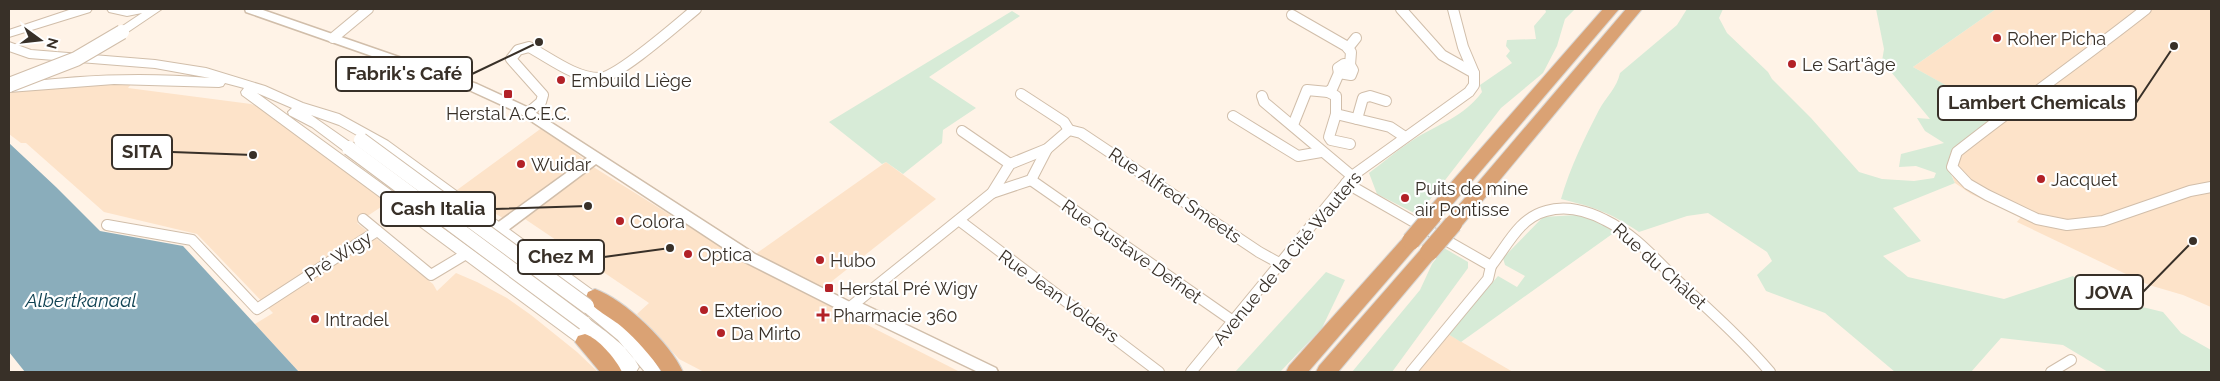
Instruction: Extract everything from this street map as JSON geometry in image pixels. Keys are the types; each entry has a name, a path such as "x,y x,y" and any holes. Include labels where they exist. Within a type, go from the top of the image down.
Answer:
{"highway":[{"path":"1296,372 1612,9"},
{"path":"1326,372 1634,9"},
{"path":"591,302 631,323 657,350 673,372"},
{"path":"585,332 612,372"}],"main road":[{"path":"10,33 71,9"},
{"path":"10,33 86,9"},
{"path":"118,10 143,9"},
{"path":"9,87 76,59 119,29 143,9"},
{"path":"9,79 70,54 156,9"},
{"path":"118,10 124,17 119,29"},
{"path":"10,33 29,54 155,64 206,72 260,89 302,107 326,114 365,133 500,228 591,302 642,354 653,372"},
{"path":"12,59 176,74 219,83 247,92 309,120 355,144 585,332 628,372"},
{"path":"9,87 85,79 153,78 219,83"},
{"path":"247,92 285,118 466,254 585,332 610,345 635,372"},
{"path":"302,107 591,302"}],"street":[{"path":"250,9 473,87 528,113 762,265 850,308 856,307 991,372"},
{"path":"333,38 368,9"},
{"path":"528,113 541,102 543,95 511,59 518,50 529,47 564,65 596,78 607,77 619,70 696,9"},
{"path":"1401,9 1442,56 1474,73"},
{"path":"1453,9 1463,47 1474,73"},
{"path":"2146,9 2103,43 2040,87 1957,152 1952,167 1958,177 1969,186 2028,216 2050,223 2070,226 2091,225 2190,190 2203,190 2211,187"},
{"path":"1292,15 1348,48 1351,52 1350,65 1340,66 1332,89 1328,92"},
{"path":"1348,48 1356,38"},
{"name":"Avenue de la Cité Wauters","path":"1191,372 1349,180 1405,137 1469,92 1474,85 1474,73"},
{"path":"1293,125 1307,90 1314,89 1328,92 1336,96 1336,114 1329,137 1332,140 1350,144"},
{"name":"Rue Alfred Smeets","path":"1021,94 1064,122 1069,130 1081,133 1244,240 1259,252 1279,263"},
{"path":"1262,96 1264,102 1293,125 1349,180 1491,266"},
{"path":"1358,119 1363,98 1370,96 1386,101"},
{"path":"1336,114 1390,127 1405,137"},
{"path":"1233,116 1298,156 1322,152"},
{"path":"850,308 960,221 992,193 1010,164 1047,149 1069,130"},
{"path":"962,131 1010,164"},
{"path":"992,193 1031,180 1047,149"},
{"path":"466,254 596,157"},
{"name":"Rue Gustave Defnet","path":"1031,180 1233,321"},
{"name":"Rue du Châlet","path":"1411,372 1488,278 1491,266 1518,228 1539,213 1567,208 1596,214 1613,222 1631,236 1751,350 1770,372"},
{"path":"363,219 377,231"},
{"name":"Rue Jean Volders","path":"960,221 1159,372"},
{"name":"Pré Wigy","path":"107,225 192,240 257,309 377,231 430,276 466,254"},
{"path":"850,308 851,313 972,372"},
{"path":"2051,372 2071,360"}],"shaded area":[{"path":"1996,9 2211,9 2211,307 2183,295 2149,285 2017,222 2021,217 1971,194 1955,183 1949,168 1948,158 1952,150 1997,114 1913,67"},
{"path":"132,83 128,88 251,104 266,110 387,203 357,223 433,284 437,291 456,273 477,282 507,298 531,315 577,352 598,372 299,372 255,324 273,313 197,234 104,212 26,143 21,143 9,134 9,93 41,88"},
{"path":"543,127 595,168 757,269 960,372 704,372 679,359 637,314 649,303 525,219 514,225 457,190"},
{"path":"886,162 936,199 817,293 750,258"},
{"path":"1448,334 1513,372 1416,372"}],"green space":[{"path":"1545,9 1575,9 1565,19 1557,46 1543,73 1501,108 1418,215 1377,194 1369,173 1407,144 1459,114 1475,101 1482,92 1480,85 1512,63 1506,56 1510,51 1506,46 1507,40 1536,39 1534,26 1546,12"},
{"path":"1687,9 1723,9 1719,18 1727,33 1768,72 1772,79 1811,118 1859,172 1882,179 1914,181 1934,178 1936,173 1916,166 1899,167 1901,154 1944,143 1925,131 1917,118 1930,119 1882,61 1884,49 1876,9 1996,9 1913,67 1998,114 1952,150 1949,167 1955,183 1893,208 1921,241 1883,256 1908,277 2004,299 2073,276 2097,296 2163,312 2181,333 2211,350 2211,372 2108,372 2063,345 2001,338 1971,372 1895,372 1825,313 1766,291 1757,275 1772,261 1767,252 1708,213 1687,216 1639,232 1602,211 1561,199 1583,143 1620,73 1677,25"},
{"path":"1012,11 1020,16 929,77 976,108 943,130 942,143 903,174 886,162 882,164 829,122"},
{"path":"1576,215 1603,222 1615,232 1461,342 1448,334 1498,276 1517,287 1525,276 1505,265 1503,258 1543,217"},
{"path":"1444,248 1468,262 1468,268 1392,372 1352,372 1420,290 1432,264"},
{"path":"1326,272 1345,280 1322,328 1280,372 1235,372"}],"water":[{"name":"Albertkanaal","path":"9,143 100,231 183,246 299,372 25,372 9,352"}],"place":[{"name":"Roher Picha","path":"1997,38"},
{"name":"Fabrik's Café","path":"539,42"},
{"name":"Lambert Chemicals","path":"2174,46"},
{"name":"Le Sart'âge","path":"1792,64"},
{"name":"Embuild Liège","path":"561,80"},
{"name":"Herstal A.C.E.C.","path":"508,94"},
{"name":"SITA","path":"253,155"},
{"name":"Wuidar","path":"521,164"},
{"name":"Jacquet","path":"2041,179"},
{"name":"Puits de mine air Pontisse","path":"1405,198"},
{"name":"Cash Italia","path":"588,206"},
{"name":"Colora","path":"620,221"},
{"name":"JOVA","path":"2193,241"},
{"name":"Chez M","path":"670,248"},
{"name":"Optica","path":"688,254"},
{"name":"Hubo","path":"820,260"},
{"name":"Herstal Pré Wigy","path":"829,288"},
{"name":"Exterioo","path":"704,310"},
{"name":"Pharmacie 360","path":"823,315"},
{"name":"Intradel","path":"315,319"},
{"name":"Da Mirto","path":"721,333"}]}
